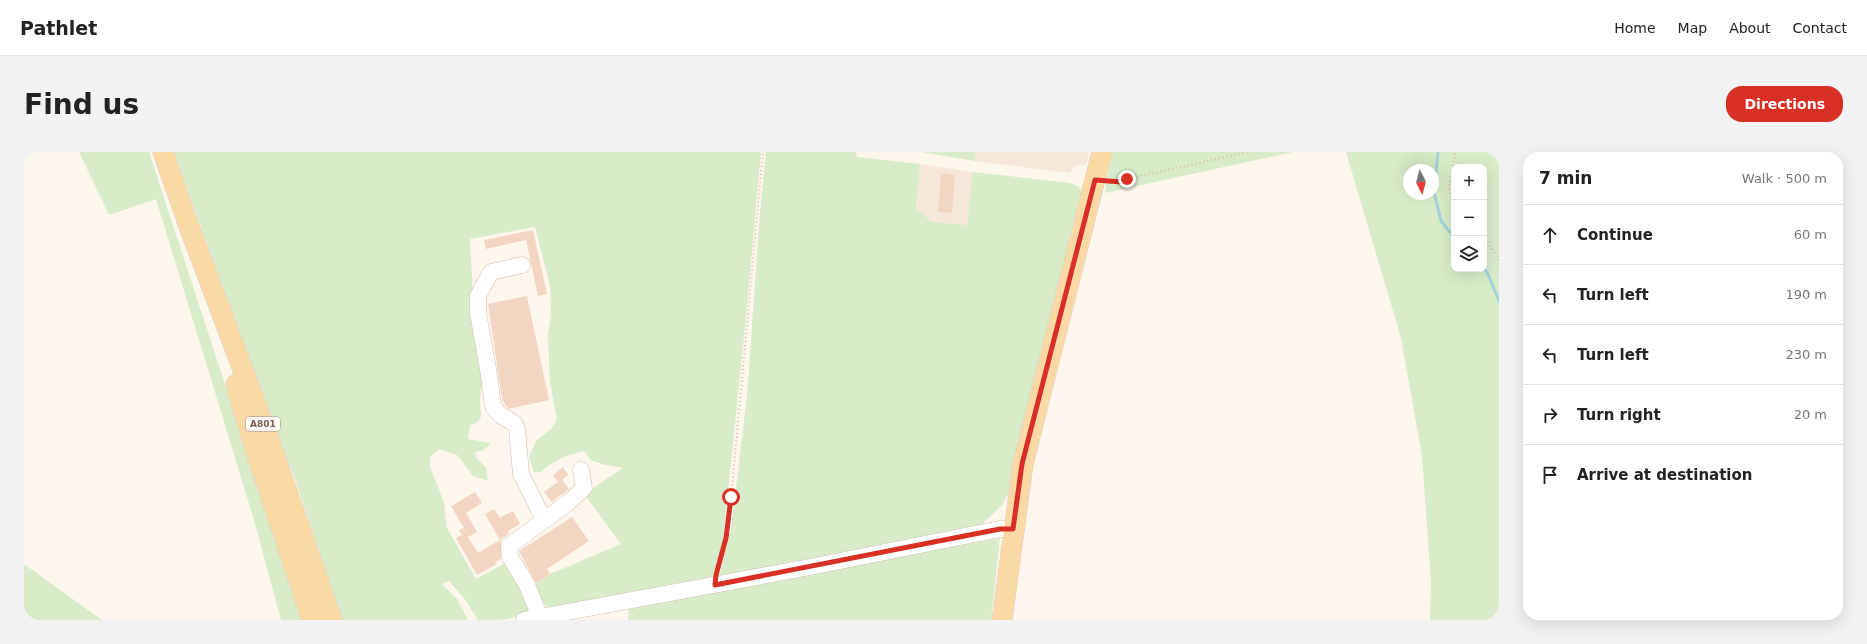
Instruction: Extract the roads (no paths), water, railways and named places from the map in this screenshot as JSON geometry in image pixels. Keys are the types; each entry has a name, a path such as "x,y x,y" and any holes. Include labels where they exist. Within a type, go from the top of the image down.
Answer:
{"main road":[{"name":"A801","path":"163,152 190,229 266,431 332,620"},
{"path":"1002,620 1022,464 1102,152"},
{"name":"A801","path":"190,229 251,438 312,620"}],"lane":[{"path":"522,265 491,272 478,296 478,313 493,406 500,415 514,423 517,429 521,474 544,520"},
{"path":"581,470 584,488 569,502 509,546 510,557 527,585 532,619 1000,529 1013,529"}],"waterway":[{"path":"1438,152 1434,192 1441,221 1453,236"},
{"path":"1487,272 1499,301"}]}
